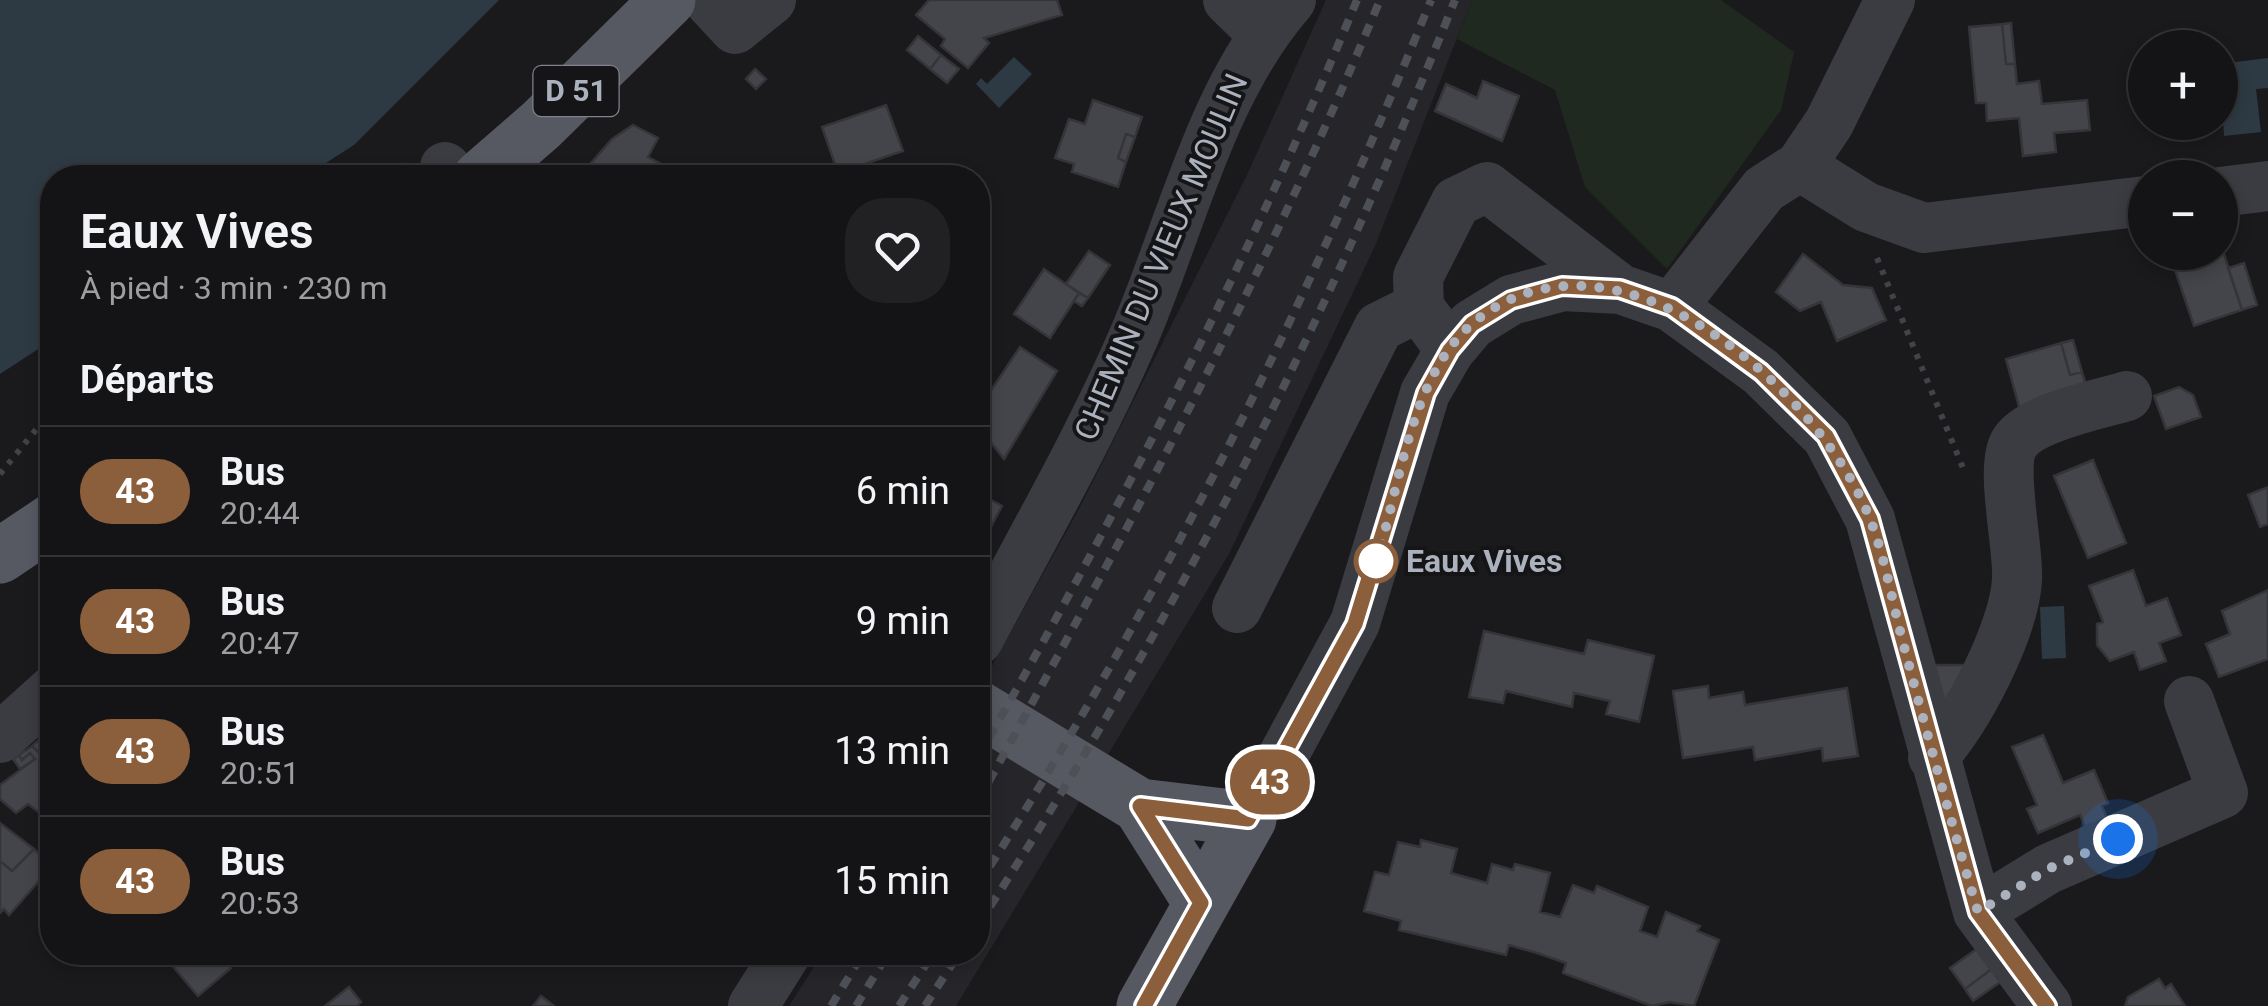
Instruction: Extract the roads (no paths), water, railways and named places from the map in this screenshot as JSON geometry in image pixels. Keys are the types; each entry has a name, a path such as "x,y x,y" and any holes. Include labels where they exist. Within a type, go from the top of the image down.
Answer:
{"main road":[{"name":"D 51","path":"475,165 541,125 668,0"},
{"path":"0,556 40,528"},
{"path":"990,715 1140,806 1248,819 1144,1006"},
{"path":"1140,806 1201,903"}],"street":[{"path":"708,0 734,29 771,0"},
{"path":"1672,307 1764,189 1800,166 1829,123 1890,0"},
{"name":"CHEMIN DU VIEUX MOULIN","path":"990,617 1110,389 1162,268 1260,11"},
{"path":"1800,166 1866,208 1924,228 2128,203"},
{"path":"2238,190 2268,186"},
{"path":"1450,350 1419,307 1418,277 1456,202 1487,187 1620,289"},
{"path":"1248,819 1355,624 1426,393 1450,350 1472,324 1511,300 1562,286 1620,289 1672,307 1761,372 1826,436 1870,519 1978,912 2046,1006"},
{"path":"1237,608 1379,327 1419,307"},
{"path":"1933,757 1952,738 1992,662 2017,584 2008,465 2012,445 2027,428 2126,396"},
{"path":"1978,912 2048,869 2223,794 2189,701"},
{"path":"0,738 40,702"},
{"path":"754,1006 779,965"}],"railway":[{"path":"990,735 1180,385 1272,194 1357,0"},
{"path":"990,779 1190,406 1289,205 1380,0"},
{"path":"990,866 1107,672 1225,453 1333,229 1431,0"},
{"path":"990,906 1115,703 1239,474 1353,240 1455,0"},
{"path":"831,1006 856,965"},
{"path":"856,1006 881,965"},
{"path":"899,1006 926,965"},
{"path":"925,1006 952,965"}],"place":[{"name":"Eaux Vives","path":"1376,561"}]}
